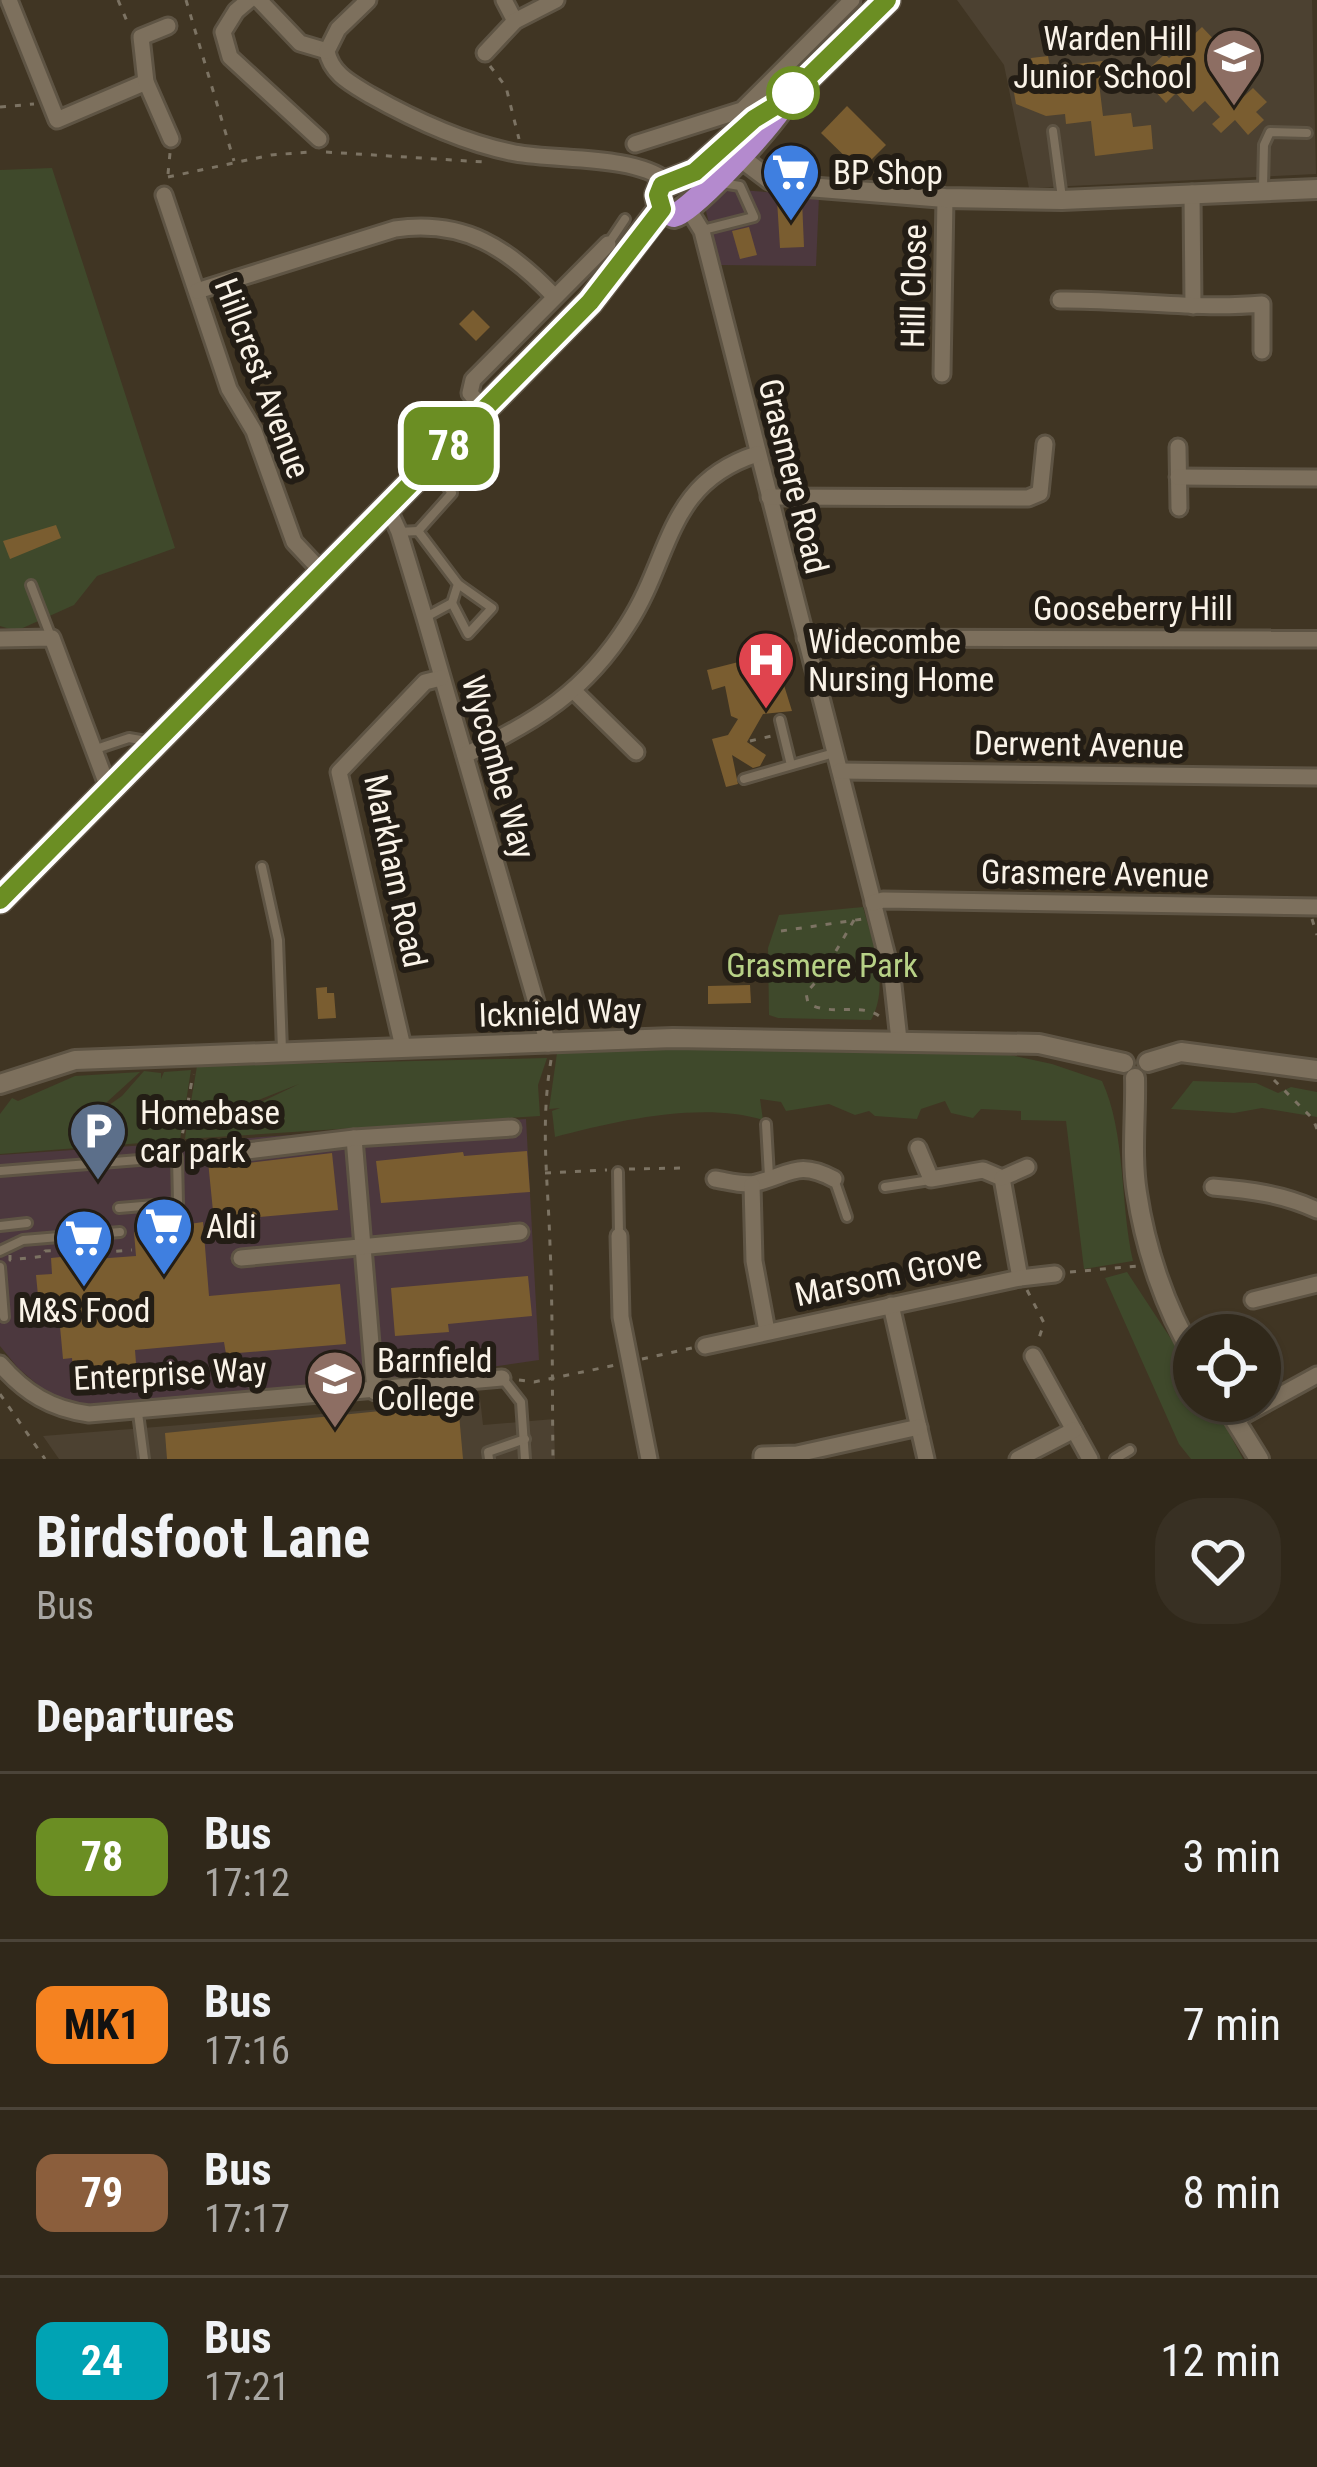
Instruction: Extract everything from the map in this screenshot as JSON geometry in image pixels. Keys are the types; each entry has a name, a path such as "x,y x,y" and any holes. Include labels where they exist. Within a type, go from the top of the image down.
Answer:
{"highway":[{"path":"695,214 674,215 662,209 658,195 672,180 695,172 754,119 785,100 887,0"},
{"path":"695,214 713,181 765,132 785,100"},
{"path":"672,180 690,186 695,214"},
{"path":"0,900 590,302 662,209"}],"street":[{"path":"249,0 224,32 230,57 296,130 319,139"},
{"path":"259,0 301,43 327,51"},
{"path":"368,0 338,28 327,51 328,61 342,77 433,128 514,153 631,163 672,180"},
{"path":"504,0 514,21"},
{"path":"485,53 514,21 556,0"},
{"path":"635,144 673,141 742,110 852,0"},
{"path":"14,2 57,120 146,82"},
{"path":"168,26 142,37 146,82 170,140"},
{"path":"741,158 770,180 795,186 945,199 1062,200 1317,189"},
{"path":"1192,193 1193,306"},
{"name":"Hillcrest Avenue","path":"164,195 229,389 254,431 294,542 323,573"},
{"name":"Hill Close","path":"942,374 945,199"},
{"name":"Grasmere Road","path":"695,214 892,976 898,1031"},
{"path":"197,291 395,229 422,225 471,235 507,251 554,296"},
{"path":"484,410 470,392 473,380 608,244"},
{"path":"1060,300 1130,299 1168,307 1262,304 1262,351"},
{"path":"769,497 1028,497 1040,493 1045,444"},
{"path":"1178,447 1179,508"},
{"path":"465,755 522,729 575,692 630,622 675,519 698,487 733,462 757,454"},
{"path":"1178,477 1317,478"},
{"name":"Wycombe Way","path":"388,508 425,618 548,1044"},
{"path":"0,639 52,638 109,790"},
{"name":"Gooseberry Hill","path":"805,638 1317,639"},
{"name":"Markham Road","path":"404,1047 338,772 425,682 441,678"},
{"path":"575,692 636,752"},
{"name":"Derwent Avenue","path":"840,771 1317,777"},
{"name":"Grasmere Avenue","path":"874,910 883,900 1317,907"},
{"name":"Icknield Way","path":"3,1079 75,1060 898,1031 1039,1044 1136,1068 1181,1052 1317,1070"},
{"path":"1136,1068 1136,1190 1150,1251 1174,1314"},
{"path":"238,1152 354,1138 512,1128"},
{"path":"354,1138 375,1392"},
{"path":"918,1148 931,1179 983,1170 1002,1178 1027,1167"},
{"path":"715,1179 752,1185 786,1171 814,1168 834,1178"},
{"name":"Marsom Grove","path":"1002,1178 1021,1278"},
{"name":"Marsom Grove","path":"752,1185 754,1261 767,1331"},
{"path":"1213,1187 1258,1191 1317,1210"},
{"path":"241,1258 520,1232"},
{"path":"619,1235 621,1317 649,1459"},
{"name":"Marsom Grove","path":"705,1346 1055,1274"},
{"path":"1253,1300 1317,1284"},
{"path":"891,1305 926,1459"},
{"path":"1033,1356 1090,1459"},
{"name":"Enterprise Way","path":"0,1364 35,1397 62,1410 137,1411 502,1378"},
{"path":"1281,1395 1317,1375"},
{"path":"1236,1422 1259,1459"},
{"path":"762,1459 761,1455 797,1454 919,1427"},
{"path":"1018,1459 1074,1430"}],"lane":[{"path":"1053,131 1062,200"},
{"path":"1263,189 1264,145 1270,132 1307,133"},
{"path":"695,214 754,217 740,186 713,181"},
{"path":"608,244 625,219"},
{"path":"399,532 418,531 452,493 421,474"},
{"path":"418,531 458,584 492,608 468,634 452,603"},
{"path":"425,618 452,603 458,584"},
{"path":"31,585 52,638"},
{"path":"780,719 791,765"},
{"path":"96,749 129,738 156,743"},
{"path":"744,779 836,752"},
{"path":"262,867 278,940 282,1051"},
{"path":"766,1124 769,1178"},
{"path":"0,1171 177,1157 178,1203 119,1208"},
{"path":"618,1172 619,1235"},
{"path":"834,1178 847,1217"},
{"path":"885,1186 931,1179"},
{"path":"0,1226 27,1223"},
{"path":"5,1252 22,1240 120,1232"},
{"path":"0,1267 4,1317"},
{"path":"317,1366 321,1395"},
{"path":"254,1372 257,1400"},
{"path":"502,1378 521,1402 526,1459"},
{"path":"137,1411 144,1459"},
{"path":"489,1459 488,1452 525,1438"},
{"path":"1114,1459 1130,1450"}],"path":[{"path":"118,0 133,37 142,37"},
{"path":"186,0 235,162"},
{"path":"485,53 506,87 519,140"},
{"path":"0,107 51,102"},
{"path":"170,140 168,177 271,155 321,152 489,162"},
{"path":"750,741 783,733"},
{"path":"781,931 854,920 874,910"},
{"path":"854,920 806,993 808,1003 830,1010 868,1010 898,1031"},
{"path":"548,1044 552,1055 545,1097 543,1173 550,1242 553,1459"},
{"path":"177,1157 196,1055"},
{"path":"5,1252 10,1260 46,1256 45,1251 132,1250"},
{"path":"1055,1274 1140,1266"},
{"path":"1021,1278 1044,1323 1033,1356"},
{"path":"502,1378 534,1382 705,1346"},
{"path":"0,1394 45,1459"}],"shaded area":[{"path":"957,0 1312,0 1316,174 1029,188 1004,65"},
{"path":"726,189 819,196 816,266 719,265 705,207"},
{"path":"526,1119 539,1360 356,1387 91,1408 53,1398 0,1346 0,1155"},
{"name":"Barnfield College","path":"480,1398 483,1425 554,1419 555,1459 59,1459 43,1436 458,1403"}],"green space":[{"path":"52,168 175,548 97,576 74,605 16,631 0,626 0,170"},
{"name":"Grasmere Park","path":"863,907 879,979 871,1020 769,1015 768,948 779,915"},
{"path":"703,1048 996,1052 1102,1081 1119,1146 1133,1261 1084,1269 1066,1121 1021,1120 1021,1111 981,1109 973,1118 951,1113 945,1101 921,1109 917,1119 875,1116 869,1111 855,1115 829,1104 786,1111 781,1102 760,1099 763,1120 686,1113 555,1137 552,1111 560,1108 549,1109 557,1053"},
{"path":"547,1058 538,1085 540,1116 185,1139 187,1123 257,1104 299,1084 188,1119 197,1066"},
{"path":"191,1070 180,1140 0,1154 0,1114 12,1098 18,1101 75,1076 140,1072 85,1122 122,1096 144,1071 161,1073 161,1079 164,1072"},
{"path":"1193,1081 1256,1083 1278,1093 1291,1087 1317,1092 1317,1117 1262,1108 1234,1113 1171,1109"},
{"path":"1127,1272 1173,1342 1173,1422 1223,1422 1243,1459 1191,1459 1179,1444 1105,1278"}],"building":[{"path":"1202,27 1224,50 1214,59 1226,73 1220,79 1240,100 1253,88 1267,102 1256,112 1264,120 1248,135 1235,120 1221,133 1212,124 1220,117 1205,101 1193,112 1176,93 1166,103 1141,76"},
{"path":"1048,56 1050,67 1111,60 1113,82 1099,83 1103,116 1131,113 1133,127 1151,125 1153,149 1095,156 1091,121 1066,124 1065,114 1046,116 1016,104 1013,87 1034,86 1031,58"},
{"path":"847,106 886,145 860,171 821,133"},
{"name":"BP Shop","path":"777,200 802,200 804,247 780,248"},
{"path":"749,227 757,255 740,259 732,231"},
{"path":"473,310 490,327 476,341 459,324"},
{"path":"56,525 61,538 10,559 3,541"},
{"path":"774,653 792,711 763,714 747,742 766,755 753,768 732,755 738,784 726,787 712,739 728,735 738,719 731,716 725,686 712,690 707,670"},
{"path":"750,985 751,1003 708,1004 708,986"},
{"path":"327,987 327,993 334,993 336,1018 318,1019 316,988"},
{"path":"527,1151 530,1192 381,1203 376,1161"},
{"path":"332,1153 338,1210 214,1221 208,1161 230,1159 240,1164"},
{"path":"203,1222 209,1296 340,1284 346,1344 226,1354 224,1342 135,1350 137,1376 128,1376 129,1387 75,1392 72,1358 63,1359 58,1305 39,1306 36,1275 52,1274 51,1258 136,1256 134,1232"},
{"path":"528,1276 532,1316 448,1324 449,1332 395,1336 391,1288"},
{"path":"458,1403 463,1459 167,1459 165,1433"}],"bus line":[{"name":"78","path":"0,900 590,302 662,209 658,200 662,185 695,172 754,119 785,100 887,0"}],"place":[{"name":"Warden Hill Junior School","path":"1234,108"},
{"name":"BP Shop","path":"791,223"},
{"name":"Widecombe Nursing Home","path":"766,711"},
{"name":"Homebase car park","path":"98,1182"},
{"name":"Aldi","path":"164,1277"},
{"name":"M&S Food","path":"84,1289"},
{"name":"Barnfield College","path":"335,1430"}]}
